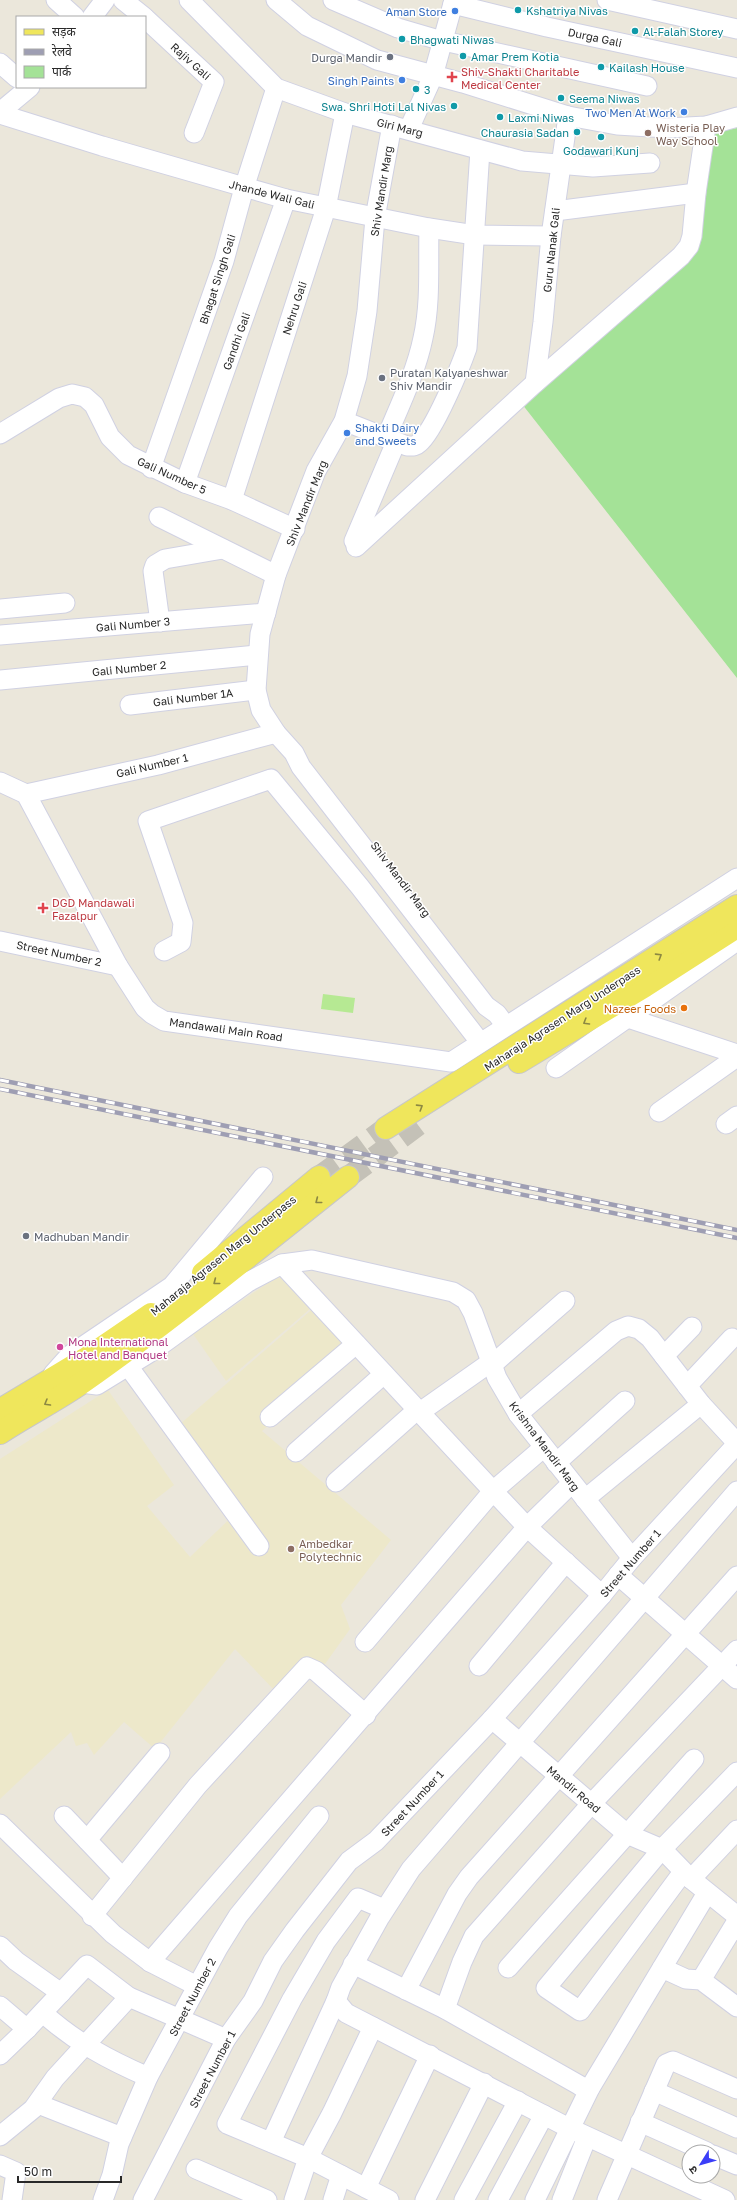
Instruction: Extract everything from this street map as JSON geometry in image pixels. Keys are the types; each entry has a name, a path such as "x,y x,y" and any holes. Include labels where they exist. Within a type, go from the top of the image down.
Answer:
{"main road":[{"name":"Maharaja Agrasen Marg Underpass","path":"386,1128 737,906"},
{"name":"Maharaja Agrasen Marg Underpass","path":"418,1125 645,986 737,926"},
{"name":"Maharaja Agrasen Marg Underpass","path":"23,1406 45,1382 85,1359 163,1306 319,1177"},
{"name":"Maharaja Agrasen Marg Underpass","path":"23,1406 81,1383 177,1313 348,1177"},
{"path":"0,1410 23,1406"},
{"path":"0,1432 23,1406"}],"street":[{"path":"56,0 74,16"},
{"path":"93,16 105,0"},
{"name":"Rajiv Gali","path":"123,0 142,16"},
{"name":"Giri Marg","path":"189,0 276,88 345,113 522,161 593,167 650,163"},
{"path":"276,0 307,26 378,60 463,83 568,116 638,127 667,128 706,126 737,118"},
{"path":"333,0 398,28 442,41 647,86"},
{"path":"607,0 737,29"},
{"name":"Shiv Mandir Marg","path":"454,2 433,76 401,127 375,218 367,310 357,376 344,421 316,471 295,529 276,574 260,634 257,655 256,690 261,710 276,733 294,753 308,761 386,867 494,1001 501,1020"},
{"name":"Durga Gali","path":"454,2 547,27 737,68"},
{"name":"Rajiv Gali","path":"146,20 214,82 194,133"},
{"path":"0,63 16,77"},
{"path":"0,113 22,88"},
{"name":"Bhagat Singh Gali","path":"151,468 217,281 244,188 276,88"},
{"name":"Jhande Wali Gali","path":"0,113 244,188 326,208 475,236 551,236"},
{"name":"Nehru Gali","path":"232,500 326,208 345,113"},
{"name":"Guru Nanak Gali","path":"535,383 544,322 551,236 568,116"},
{"path":"429,228 424,337 391,440 355,544 535,383 681,256 689,246 692,236 696,192 706,126"},
{"path":"344,421 407,446 415,446 420,442 432,424 459,370 467,348 470,328 480,150"},
{"path":"555,211 696,192"},
{"name":"Gandhi Gali","path":"185,483 286,199"},
{"name":"Gali Number 5","path":"0,434 59,398 72,394 85,397 94,405 110,437 128,455 151,468 185,483 232,500 295,529"},
{"path":"159,517 276,574"},
{"path":"160,622 153,571 155,565 165,559 223,549"},
{"path":"0,609 65,603"},
{"name":"Gali Number 3","path":"0,635 266,613"},
{"name":"Gali Number 2","path":"0,680 257,655"},
{"name":"Gali Number 1A","path":"130,705 256,690"},
{"name":"Gali Number 1","path":"26,794 158,765 276,733"},
{"path":"164,951 181,942 183,923 148,821 271,779 360,887 480,1042"},
{"path":"0,782 26,794"},
{"name":"Mandawali Main Road","path":"26,794 118,966 145,1008 152,1014 164,1021 451,1062 480,1042 501,1020 737,878"},
{"path":"360,887 386,867"},
{"name":"Street Number 2","path":"0,941 118,966"},
{"path":"556,1068 737,941"},
{"path":"628,1018 737,1055"},
{"path":"660,1112 737,1055"},
{"path":"45,1382 70,1355 172,1286 263,1177"},
{"name":"Krishna Mandir Marg","path":"282,1264 312,1260 453,1292 466,1300 473,1313 497,1378 518,1414 543,1448 632,1558"},
{"path":"81,1383 97,1385 154,1350 248,1282 282,1264 527,1527 602,1595"},
{"path":"336,1482 418,1411 491,1364 565,1301"},
{"path":"518,1414 616,1331 628,1326 639,1329 650,1338 701,1404 737,1443"},
{"path":"664,1356 692,1327"},
{"path":"687,1386 732,1338"},
{"path":"270,1417 356,1344"},
{"path":"128,1366 259,1546"},
{"path":"296,1452 384,1374"},
{"path":"556,1463 625,1402"},
{"path":"585,1499 701,1404"},
{"name":"Street Number 1","path":"143,2200 226,2039 252,2001 273,1961 349,1861 376,1841 492,1719 602,1595 632,1558 737,1443"},
{"path":"365,1642 493,1491 543,1448"},
{"path":"150,1962 366,1715 527,1527 572,1483"},
{"path":"271,2142 336,2001 337,1995 384,1909 411,1870 737,1491"},
{"path":"479,1666 566,1562"},
{"path":"618,1575 730,1673"},
{"path":"406,1990 457,1894 469,1877 737,1576"},
{"path":"445,2009 462,1962 474,1936 592,1803 730,1673 737,1650"},
{"path":"92,1916 198,1785 307,1667 316,1671 366,1715"},
{"name":"Mandir Road","path":"492,1719 627,1834 662,1849"},
{"path":"87,1840 160,1753"},
{"path":"508,1968 694,1759"},
{"path":"737,1772 662,1849 546,1988 580,2011 687,1876 737,1830"},
{"path":"64,1816 123,1878"},
{"name":"Street Number 2","path":"103,2200 112,2175 122,2137 148,2077 197,1986 238,1916 319,1816"},
{"path":"0,1824 92,1916 113,1934 150,1962 197,1986"},
{"path":"662,1849 687,1876 736,1914 701,1980"},
{"path":"535,2200 569,2128 590,2088 707,1892"},
{"path":"384,1909 358,1898 326,1941 292,1999 227,2124 308,2158 389,2200"},
{"path":"0,1946 16,1961 61,1993"},
{"path":"353,1964 445,2009 579,2086 590,2088"},
{"path":"0,2055 43,2013 87,1965 128,1996 226,2039"},
{"path":"662,1968 679,1977 701,1980 737,2007"},
{"path":"0,2136 38,2104 55,2078 128,1996"},
{"path":"336,2001 346,2013 569,2128 725,2200"},
{"path":"0,2006 27,2029"},
{"path":"43,2013 64,2032 84,2046 148,2077"},
{"path":"294,2200 308,2158 332,2114 373,2027"},
{"path":"366,2188 430,2055"},
{"path":"612,2198 626,2154 666,2064 673,2061 737,2088"},
{"path":"425,2200 484,2083"},
{"path":"654,2091 737,2128"},
{"path":"464,2200 518,2101"},
{"path":"38,2104 122,2137"},
{"path":"498,2200 544,2115"},
{"path":"640,2122 689,2144"},
{"path":"562,2200 587,2137"},
{"path":"721,2158 737,2165"},
{"path":"0,2165 16,2172 12,2198"},
{"path":"196,2170 267,2200"},
{"path":"333,2200 342,2175"}],"shaded area":[{"path":"281,1274 311,1308 226,1381 193,1334"},
{"name":"Ambedkar Polytechnic","path":"324,1299 361,1344 262,1431 391,1540 341,1605 350,1629 320,1671 275,1691 235,1649 155,1749 124,1722 94,1755 87,1743 76,1746 71,1732 0,1799 0,1459 108,1390 174,1485 147,1506 190,1557 242,1507 179,1425"}],"green space":[{"path":"737,128 737,678 522,404 697,250 708,134"},
{"path":"323,994 355,998 353,1013 321,1009"}],"tunnel":[{"path":"348,1177 418,1125"},
{"path":"319,1177 386,1128"}],"railway":[{"path":"0,1080 737,1230"},
{"path":"0,1089 737,1238"}],"place":[{"name":"Kshatriya Nivas","path":"518,10"},
{"name":"Aman Store","path":"455,11"},
{"name":"Al-Falah Storey","path":"635,31"},
{"name":"Bhagwati Niwas","path":"402,39"},
{"name":"Amar Prem Kotia","path":"463,56"},
{"name":"Durga Mandir","path":"390,57"},
{"name":"Kailash House","path":"601,67"},
{"name":"Shiv-Shakti Charitable Medical Center","path":"452,77"},
{"name":"Singh Paints","path":"402,80"},
{"name":"3","path":"416,89"},
{"name":"Seema Niwas","path":"561,98"},
{"name":"Swa. Shri Hoti Lal Nivas","path":"454,106"},
{"name":"Two Men At Work","path":"684,112"},
{"name":"Laxmi Niwas","path":"500,117"},
{"name":"Chaurasia Sadan","path":"577,132"},
{"name":"Wisteria Play Way School","path":"648,133"},
{"name":"Godawari Kunj","path":"601,137"},
{"name":"Puratan Kalyaneshwar Shiv Mandir","path":"382,378"},
{"name":"Shakti Dairy and Sweets","path":"347,433"},
{"name":"DGD Mandawali Fazalpur","path":"43,908"},
{"name":"Nazeer Foods","path":"684,1008"},
{"name":"Madhuban Mandir","path":"26,1236"},
{"name":"Mona International Hotel and Banquet","path":"60,1347"},
{"name":"Ambedkar Polytechnic","path":"291,1549"}]}
